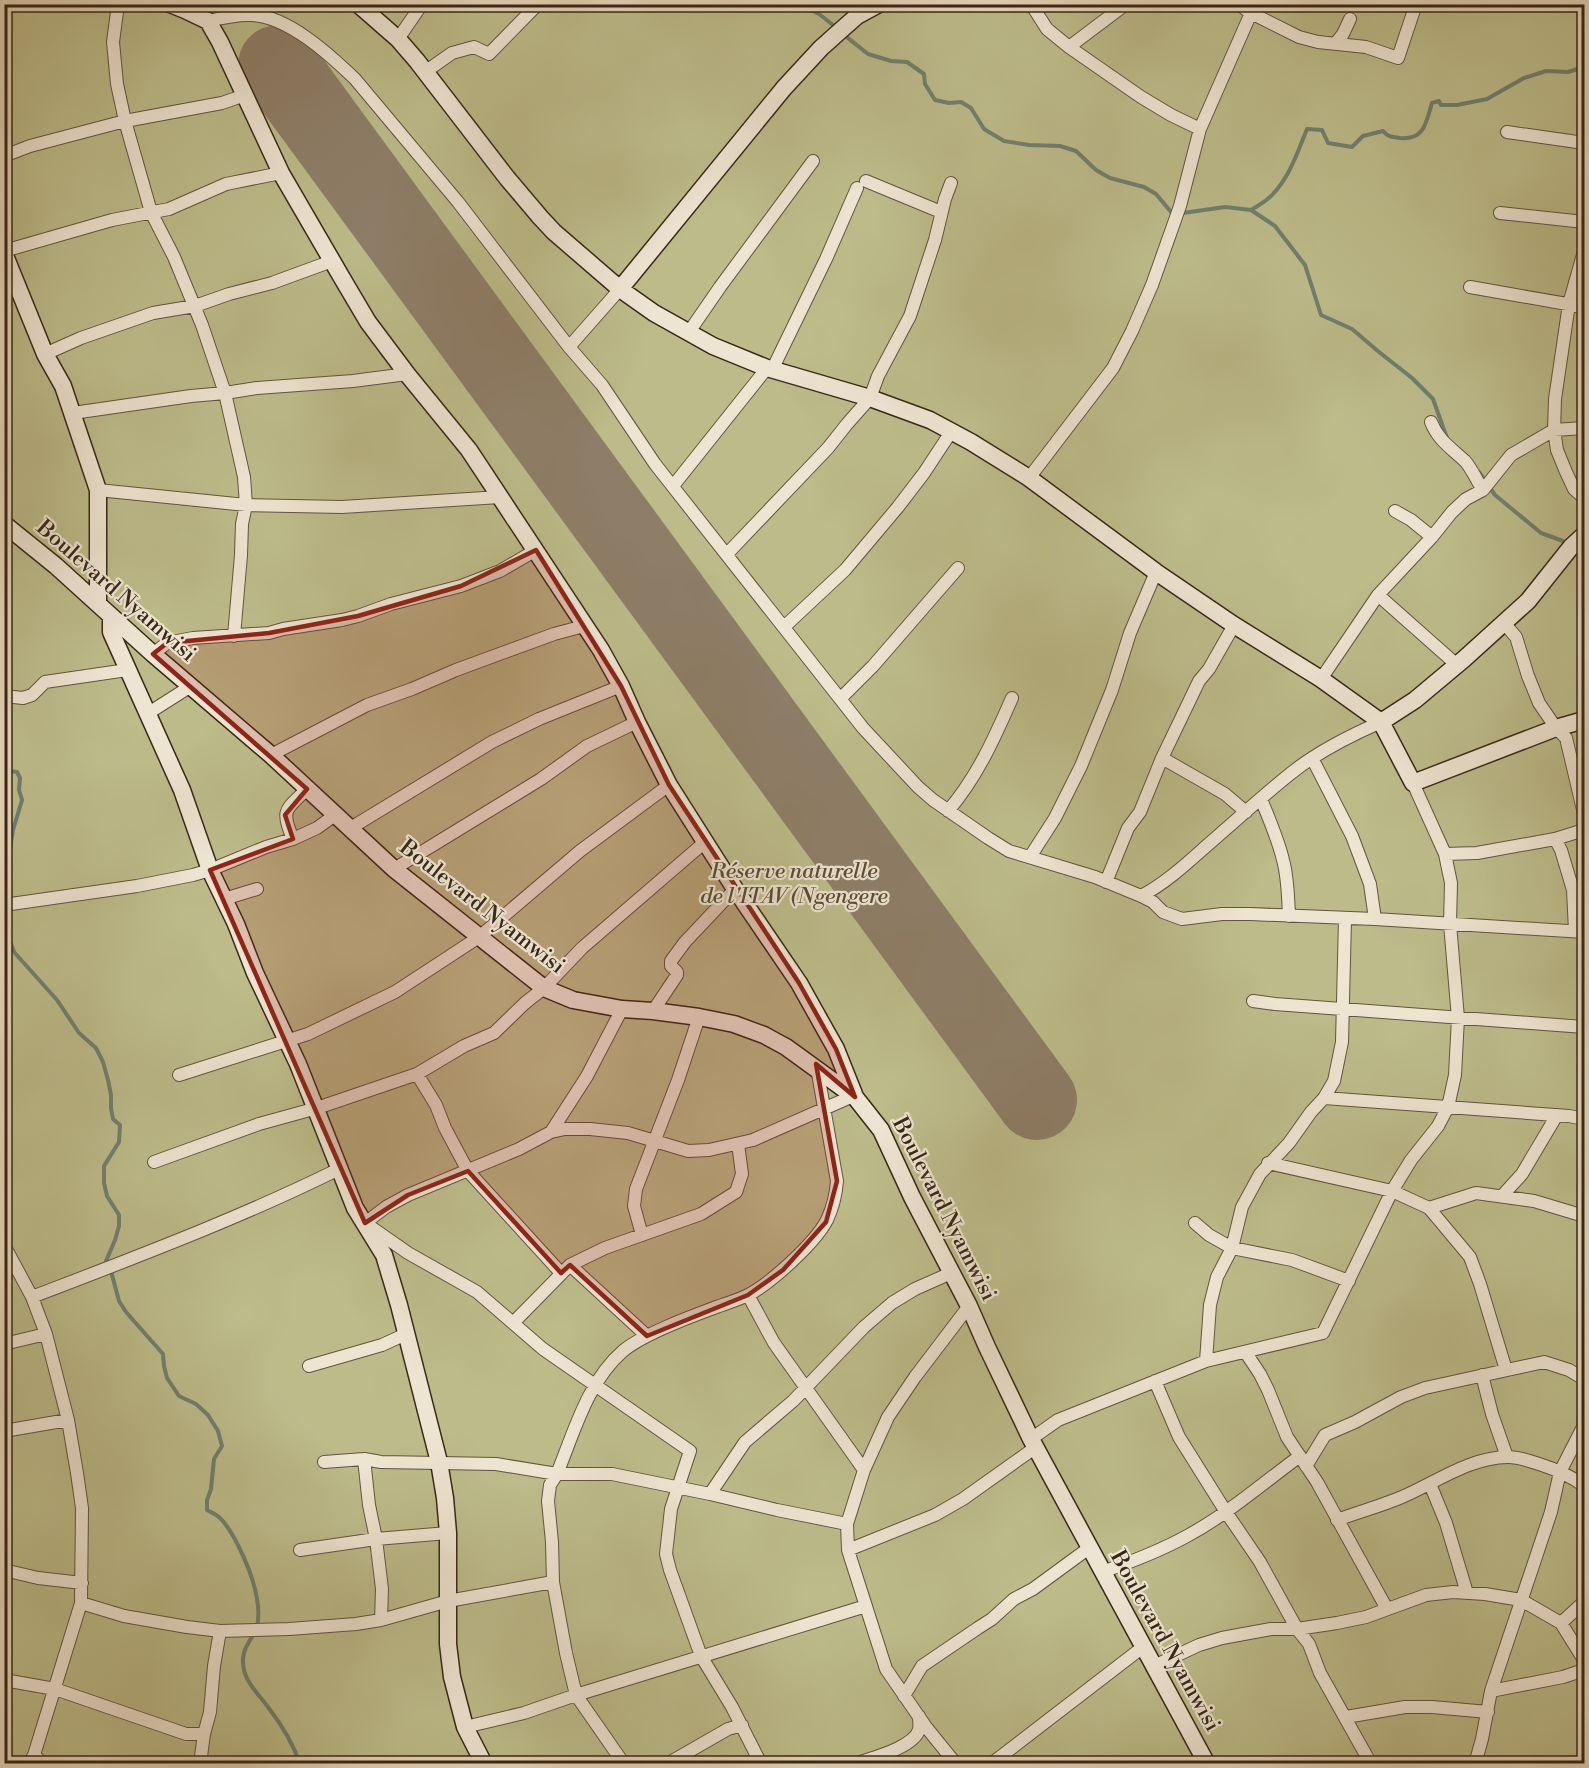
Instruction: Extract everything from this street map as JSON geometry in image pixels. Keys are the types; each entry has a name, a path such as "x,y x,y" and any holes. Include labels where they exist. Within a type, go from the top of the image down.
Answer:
{"street":[{"path":"118,4 113,42 117,84 125,122 151,212 195,306 225,393 244,477 246,505 242,524 234,636"},
{"path":"170,4 208,21 251,15 269,17 310,39 339,63 374,100 458,202 569,347 602,385 655,464 805,656 841,698 863,729 933,800 987,838 1009,851 1106,882 1141,896 1163,912 1182,919 1222,914 1289,916 1580,931 1573,891 1562,850 1555,839"},
{"path":"358,4 398,39 507,178 554,232 620,289 654,313 713,346 770,368 870,398 930,420 1029,478 1156,572 1234,625 1321,679 1381,722 1413,783 1445,854 1450,883 1450,924 1458,1018 1455,1075 1448,1107 1438,1126 1411,1160 1392,1191 1323,1333 1206,1361 1058,1420 963,1499 935,1515 848,1550"},
{"path":"398,39 422,4"},
{"path":"425,72 452,53 474,47 489,54 538,4"},
{"path":"569,347 620,289 784,88 840,30 857,16 879,4"},
{"path":"1031,4 1047,29 1069,47 1141,97 1200,129"},
{"path":"1069,47 1126,4"},
{"path":"1238,4 1254,9 1299,37 1366,47 1398,58 1416,4"},
{"path":"1029,478 1113,368 1132,331 1152,285 1180,206 1200,129 1254,9"},
{"path":"1336,44 1350,19"},
{"path":"208,21 281,173 368,322 469,450 601,650 669,785 735,889 799,983 836,1049 854,1096 753,1140 709,1150 688,1151 628,1133 590,1129 565,1129 550,1132 519,1149 408,1195 386,1207 365,1223"},
{"path":"4,156 30,146 125,122 222,103 245,95"},
{"path":"1506,132 1584,143"},
{"path":"689,332 813,161"},
{"path":"98,603 98,490 63,386 45,354 4,252 112,220 169,209 226,184 281,173"},
{"path":"727,554 828,448 870,398 878,376 910,316 951,183"},
{"path":"673,486 770,368 862,185 941,212"},
{"path":"1500,213 1584,222"},
{"path":"1584,251 1569,304 1555,399 1554,430 1557,450 1566,472 1574,489 1584,498"},
{"path":"45,354 81,338 153,312 195,306 272,283 333,261"},
{"path":"1470,287 1584,307"},
{"path":"73,413 266,387 353,381 407,374"},
{"path":"1431,422 1443,442 1467,463 1487,486"},
{"path":"1321,679 1378,595 1452,512 1466,499 1487,486 1511,455 1554,430 1584,428"},
{"path":"784,627 845,570 898,507 951,432"},
{"path":"98,490 246,505 342,507 500,497"},
{"path":"1395,511 1411,520 1432,537"},
{"name":"Boulevard Nyamwisi","path":"4,524 271,755 394,870 544,988 573,1000 734,1024 764,1035 786,1047 854,1096 880,1130 969,1306 1033,1443 1154,1666 1200,1761"},
{"path":"1141,896 1177,872 1312,758 1351,735 1381,722 1415,700 1528,601 1571,547 1584,535"},
{"path":"153,654 167,643 193,638 269,633 358,616 391,604 461,586 500,571 536,550"},
{"path":"841,698 873,666 958,568"},
{"path":"1030,857 1054,818 1081,766 1112,690 1130,633 1156,572"},
{"path":"1378,595 1457,665"},
{"path":"111,616 111,632 182,790 210,870 317,1108 355,1208 384,1255 440,1462 448,1533 448,1644 452,1677 465,1726 484,1764"},
{"path":"1504,623 1516,637 1539,703 1556,728 1566,738 1584,814"},
{"path":"1106,882 1128,828 1140,812 1162,758 1199,681 1209,669 1234,625"},
{"path":"271,755 367,705 554,634 584,626"},
{"path":"4,696 24,698 32,695 45,682 127,670"},
{"path":"147,714 191,686"},
{"path":"349,829 492,742 539,719 621,686"},
{"path":"948,811 963,794 981,766 1012,698"},
{"path":"1413,783 1556,728 1584,720"},
{"path":"394,870 541,779 587,746 637,722"},
{"path":"1162,758 1225,794 1246,812"},
{"path":"1312,758 1352,836 1370,884 1375,919"},
{"path":"179,1076 308,1034 395,992 479,937 580,851 669,785"},
{"path":"292,839 286,823 287,809 307,789"},
{"path":"1261,799 1275,833 1283,861 1288,887 1289,916"},
{"path":"7,904 137,886 210,870 292,839 317,828 335,816"},
{"path":"1445,854 1477,853 1555,839 1584,830"},
{"path":"154,1162 259,1124 317,1108 417,1074 464,1046 494,1033 544,988 582,948 705,842"},
{"path":"224,899 257,889"},
{"path":"653,1011 677,975 671,966 671,961 685,942 735,889"},
{"path":"1206,1361 1210,1305 1217,1277 1232,1248 1242,1208 1260,1174 1289,1143 1324,1098 1334,1081 1342,1042 1345,919"},
{"path":"1253,1001 1584,1027"},
{"path":"550,1132 586,1076 622,1009"},
{"path":"642,1235 634,1206 636,1189 678,1080 699,1017"},
{"path":"624,1764 576,1695 553,1582 548,1501 550,1485 605,1369 625,1350 647,1336 748,1295 783,1270 826,1222 836,1198 837,1181 817,1068"},
{"path":"417,1074 436,1105 445,1128 468,1171 565,1269 647,1336"},
{"path":"1324,1098 1557,1115 1584,1119"},
{"path":"1502,1196 1522,1174 1557,1115"},
{"path":"513,1323 565,1269 605,1248 701,1214 736,1192 742,1174 738,1144"},
{"path":"1268,1164 1392,1191 1429,1208 1470,1257 1506,1370"},
{"path":"32,1297 127,1261 252,1209 339,1169"},
{"path":"1429,1208 1476,1193 1534,1201 1584,1216"},
{"path":"365,1223 408,1253 477,1292 543,1349 690,1451 671,1509 666,1554 674,1584 701,1656 742,1725 761,1764"},
{"path":"1195,1223 1209,1235 1232,1248 1292,1260 1349,1281"},
{"path":"4,1245 32,1297 46,1334 68,1420 82,1508 81,1603 42,1725 35,1761"},
{"path":"710,1494 745,1442 793,1401 864,1327 892,1303 915,1289 951,1273"},
{"path":"748,1295 774,1343 864,1470"},
{"path":"956,1764 918,1716 886,1669 848,1550 847,1524 864,1470 888,1417 969,1306"},
{"path":"4,1344 46,1334"},
{"path":"309,1366 382,1345 406,1334"},
{"path":"1246,1353 1268,1389 1287,1437 1303,1461 1387,1610"},
{"path":"1102,1572 1145,1556 1187,1536 1303,1461 1325,1435 1401,1397 1425,1388 1544,1362 1569,1370 1584,1379"},
{"path":"1482,1375 1492,1414 1508,1457"},
{"path":"1155,1381 1179,1437 1260,1562 1297,1629 1309,1644 1320,1672 1371,1764"},
{"path":"4,1431 68,1420"},
{"path":"1475,1764 1491,1691 1551,1512 1560,1472 1584,1425"},
{"path":"1337,1520 1401,1497 1483,1461 1508,1457 1522,1459 1560,1472 1584,1486"},
{"path":"324,1462 364,1459 381,1462 496,1464 557,1474 612,1474 847,1524"},
{"path":"364,1459 382,1589 381,1620"},
{"path":"1430,1484 1446,1523 1467,1593"},
{"path":"300,1550 376,1539 448,1533"},
{"path":"904,1696 922,1666 992,1619 1014,1599 1033,1589 1089,1548"},
{"path":"4,1570 38,1578 82,1583"},
{"path":"81,1603 124,1616 220,1631 289,1629 381,1620 448,1601 553,1582"},
{"path":"1154,1666 1199,1645 1222,1638 1271,1629 1297,1629 1366,1617 1426,1595 1439,1593 1498,1595 1521,1600 1561,1623 1584,1660"},
{"path":"1561,1623 1584,1602"},
{"path":"465,1726 524,1713 866,1606"},
{"path":"200,1764 210,1712 220,1631"},
{"path":"991,1764 1143,1647"},
{"path":"1491,1691 1584,1671"},
{"path":"4,1680 54,1689 186,1734 204,1734"},
{"path":"1346,1717 1405,1707 1488,1712"},
{"path":"855,1764 896,1749 914,1738 918,1731 918,1716"},
{"path":"667,1764 728,1730 742,1725"},
{"path":"914,1738 927,1738 939,1743"}],"highlighted area":[{"path":"536,550 621,686 669,785 799,983 836,1049 855,1097 816,1064 837,1181 826,1222 783,1270 748,1295 647,1336 570,1265 561,1273 468,1171 408,1195 365,1223 210,870 293,839 285,815 307,789 153,654 167,643 269,633 358,616 461,586"}],"green space":[{"name":"Réserve naturelle de l'ITAV (Ngengere","path":"5,5 1584,5 1584,1763 5,1763"}],"waterway":[{"path":"799,4 819,14 833,25"},
{"path":"843,34 868,54 891,61 907,62 924,74 925,84 935,100 949,103 961,102 971,108 984,129 1004,141 1060,146 1076,151 1096,170 1110,178 1144,187 1156,194 1171,212 1183,213 1225,207 1251,210 1275,226 1305,265 1321,315 1352,329 1412,378 1433,399 1447,438"},
{"path":"1251,210 1269,198 1283,181 1307,129 1322,130 1328,143 1352,147 1363,136 1383,131 1390,136 1408,138 1420,133 1426,123 1432,103 1439,101 1441,105 1457,105 1487,99 1524,78 1546,71 1568,72 1584,67"},
{"path":"1479,472 1495,495 1541,533 1569,545"},
{"path":"4,770 17,772 20,778 19,790 22,800 13,830 4,887"},
{"path":"4,919 14,952 57,1000 79,1033 96,1048 103,1062 111,1095 113,1119 120,1125 119,1142 104,1166 107,1196 119,1215 119,1226 106,1261"},
{"path":"111,1271 119,1301 163,1354 167,1378 179,1396 196,1404 208,1415 218,1431 222,1446 214,1459 207,1510 219,1517 225,1524 243,1555 257,1599 257,1627"},
{"path":"254,1634 244,1652 245,1673 251,1685 282,1727 300,1764"}],"runway":[{"path":"278,65 1037,1100"}]}
